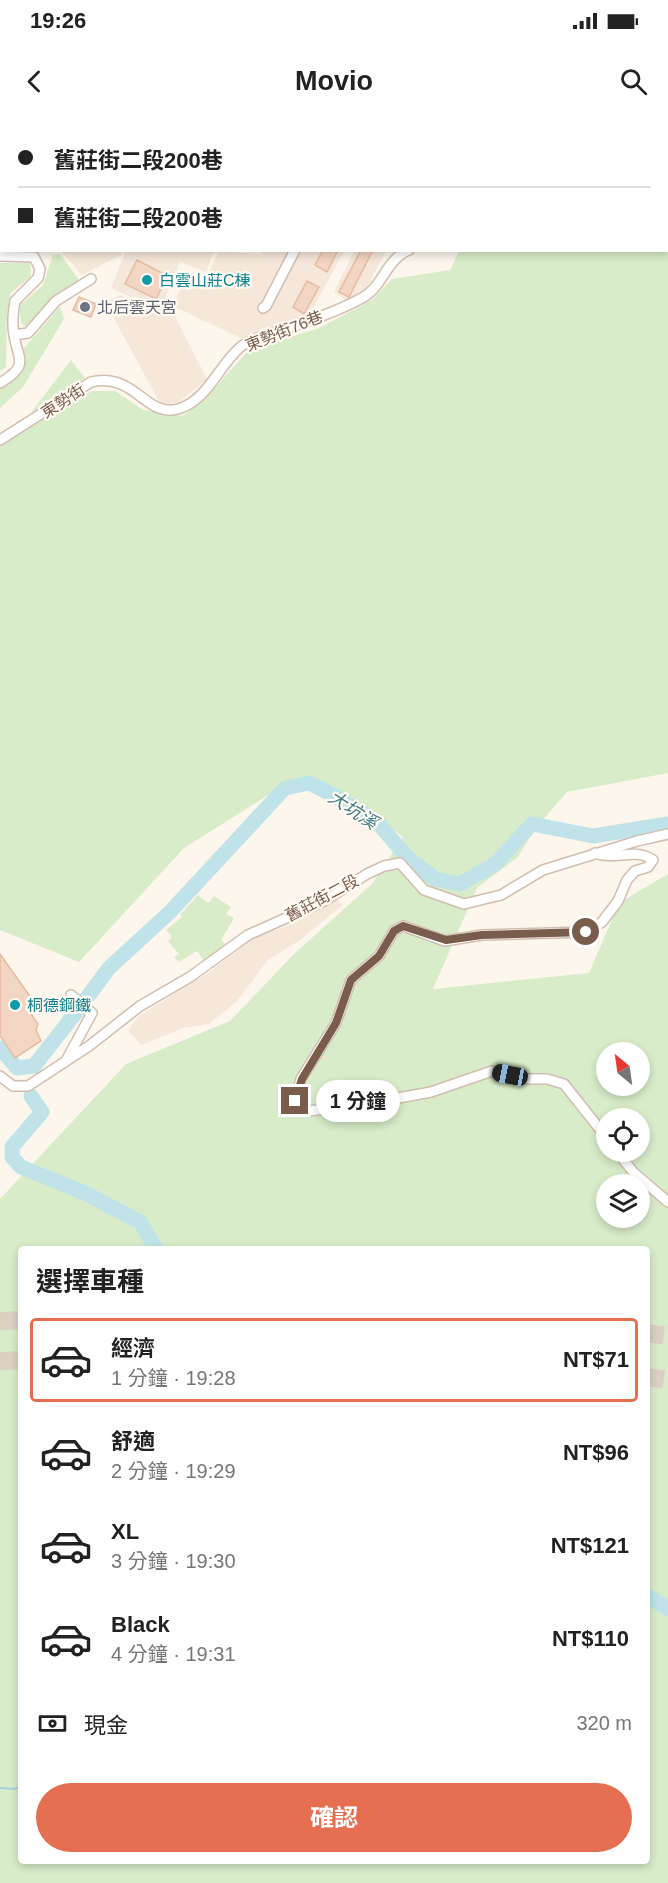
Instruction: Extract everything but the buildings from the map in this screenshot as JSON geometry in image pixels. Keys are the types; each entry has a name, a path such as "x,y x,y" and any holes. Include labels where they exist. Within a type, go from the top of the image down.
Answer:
{"street":[{"path":"263,308 294,252"},
{"name":"東勢街76巷","path":"159,408 180,409 195,399 244,344 327,314 364,297 372,291 399,255 405,252"},
{"path":"0,256 34,257 40,268 38,278 15,301 14,335 21,356 18,368 0,383"},
{"path":"14,335 28,333 56,301 91,279"},
{"name":"東勢街","path":"0,440 91,382 106,379 122,383 159,408"},
{"name":"舊莊街二段","path":"0,1076 13,1086 28,1086 66,1062 140,1006 190,977 248,935 324,901 384,866 400,863 424,890 464,904 501,895 543,870 595,853 668,834"},
{"path":"595,853 606,858 636,853 652,860 648,867 635,871 627,880 618,901 608,915 586,932 482,935 446,940 403,926 394,931 379,956 351,980 336,1023 302,1079 295,1101 301,1110 309,1111 371,1103 431,1092 492,1071 529,1079 547,1079 564,1084 596,1124"},
{"path":"66,1062 92,1012 71,995"},
{"path":"625,1162 634,1173 668,1203"}],"shaded area":[{"path":"62,252 121,252 121,255 82,275"},
{"path":"126,252 214,252 206,272 180,262 160,310 171,308 207,379 179,402 161,405 105,302 121,295 143,314 159,310 111,288"},
{"path":"219,252 261,254 262,252 343,252 310,314 241,338 172,306 187,276 208,274"},
{"path":"354,252 385,252 364,292 347,301 334,292"},
{"path":"336,899 343,905 300,940 267,961 237,1001 209,1024 183,1028 141,1045 128,1030 139,1016 211,971 254,937 284,927"}],"green space":[{"path":"459,252 668,252 668,773 567,792 534,830 518,857 477,888 433,989 589,973 619,903 668,874 668,1883 0,1883 0,1199 126,1064 230,1021 294,954 372,884 403,837 337,790 284,785 184,848 79,962 0,930 0,442 92,391 115,391 143,410 182,416 200,404 249,350 319,328 372,300 392,279 450,270"},
{"path":"60,254 79,280 53,296 27,327 21,323 19,306 43,285 53,255"},
{"path":"0,263 30,263 31,276 10,294 7,314 6,367 0,371"},
{"path":"60,307 64,319 23,387 0,408 0,390 15,379 24,348"},
{"path":"71,360 85,378 30,414"},
{"path":"198,895 208,903 214,896 231,907 226,914 234,918 221,940 225,944 204,961 197,951 179,962 174,957 179,954 168,941 172,937 166,930 182,917 180,915"}],"waterway":[{"name":"大坑溪","path":"86,999 109,968 170,912 285,788 309,783 331,794 377,822 406,856 435,879 460,884 495,864 532,824 593,836 668,824"},
{"name":"大坑溪","path":"0,1048 17,1068 34,1066 78,1010"},
{"path":"31,1096 42,1112 12,1147 12,1157 21,1167 85,1193 140,1222 155,1246"},
{"path":"650,1597 668,1609"},
{"path":"0,1788 18,1787"}],"tunnel":[{"path":"0,1321 18,1320"},
{"path":"650,1334 668,1336"},
{"path":"0,1361 18,1360"},
{"path":"650,1378 668,1380"}],"place":[{"name":"白雲山莊C棟","path":"147,280"},
{"name":"北后雲天宮","path":"85,307"},
{"name":"桐德鋼鐵","path":"15,1005"}],"route":[{"path":"295,1101 311,1060 336,1023 351,980 379,956 394,931 403,926 446,940 482,935 586,932"}]}
